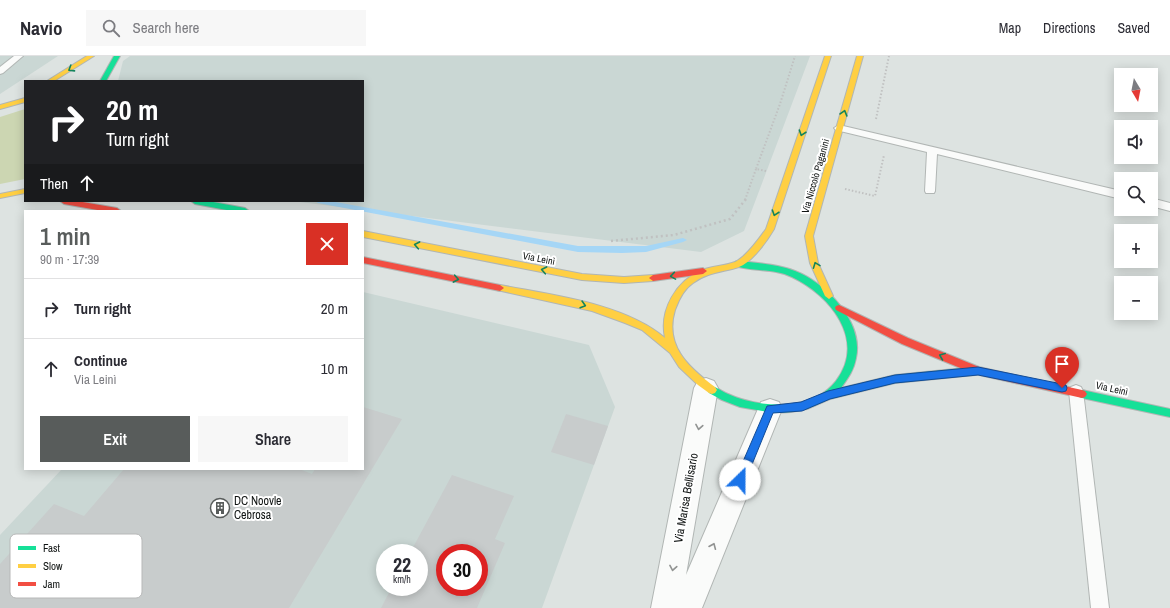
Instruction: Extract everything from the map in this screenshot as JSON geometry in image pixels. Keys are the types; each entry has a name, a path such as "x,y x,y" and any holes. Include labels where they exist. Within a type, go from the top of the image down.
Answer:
{"street":[{"path":"52,80 91,56"},
{"path":"103,80 117,56"},
{"path":"738,264 759,246 770,229 828,56"},
{"name":"Via Niccolò Paganini","path":"832,301 814,263 809,236 860,56"},
{"path":"0,107 24,97"},
{"path":"14,102 24,100"},
{"path":"0,198 24,191"},
{"path":"0,198 24,199"},
{"path":"69,202 112,210"},
{"path":"199,202 240,210"},
{"name":"Via Leinì","path":"364,234 582,277 624,280 669,277 712,270"},
{"path":"364,260 580,304 615,315 646,329 674,351"},
{"path":"738,264 766,266 794,274 819,289 832,301 839,308 851,331 853,354 846,377 828,395 802,406 770,409 736,403 706,388 683,368 670,344 667,320 674,298 689,281 712,270 738,264"},
{"name":"Via Leinì","path":"839,308 905,341 978,371 1076,391 1170,413"},
{"name":"Via Leinì","path":"828,395 895,379 978,371"},
{"name":"Via Marisa Bellisario","path":"666,608 706,388"},
{"path":"687,608 770,409"}],"lane":[{"path":"0,71 19,56"},
{"path":"840,128 1114,193"},
{"path":"930,191 932,150"},
{"path":"1158,204 1170,207"},
{"path":"1076,391 1100,608"}],"path":[{"path":"611,241 674,234 730,218 747,197 756,168 780,104 795,56"},
{"path":"756,168 788,176"},
{"path":"839,188 875,196"}],"shaded area":[{"path":"0,56 58,56 0,94"},
{"path":"130,56 810,56 744,231 701,252 300,202 364,202 364,80 118,80 123,61"},
{"path":"364,292 589,345 615,407 542,608 0,608 0,535 61,470 364,470"}],"green space":[{"path":"24,109 24,179 0,184 0,117"}],"building":[{"name":"DC Noovle Cebrosa","path":"364,407 402,419 289,608 0,608 0,564 10,553 10,598 142,598 142,534 27,534 54,504 84,516 123,470 302,470 312,474 314,470 364,470"},
{"path":"566,414 608,426 594,465 551,452"},
{"path":"452,475 514,496 495,539 505,543 488,582 488,544 436,544 436,596 482,596 477,608 381,608 387,596 428,596 428,544 415,544"}],"waterway":[{"path":"323,202 578,249 646,249 683,240"}],"traffic: fast":[{"path":"104,80 117,56"},
{"path":"200,202 240,210"},
{"path":"712,390 740,403 757,407 791,408 807,405 822,399 834,390 846,374 852,357 852,340 847,323 825,294 794,274 767,267 738,264"},
{"path":"828,395 895,379 975,371"},
{"path":"1082,394 1170,413"}],"traffic: slow":[{"path":"52,80 91,56"},
{"path":"738,264 759,246 770,229 828,56"},
{"path":"829,296 814,263 809,236 860,56"},
{"path":"0,107 24,100"},
{"path":"0,196 24,191"},
{"path":"364,234 582,277 624,280 653,278"},
{"path":"712,390 691,373 675,354 670,343 668,331 669,318 677,296 690,280 710,271 738,264"},
{"path":"500,288 574,303 610,313 645,328 674,351"}],"traffic: jam":[{"path":"69,202 112,210"},
{"path":"364,260 500,288"},
{"path":"653,278 703,271"},
{"path":"839,308 905,341 978,371 1082,394"}],"place":[{"name":"DC Noovle Cebrosa","path":"220,508"}],"route":[{"path":"740,480 770,409 802,406 828,395 895,379 978,371 1062,388"}]}
